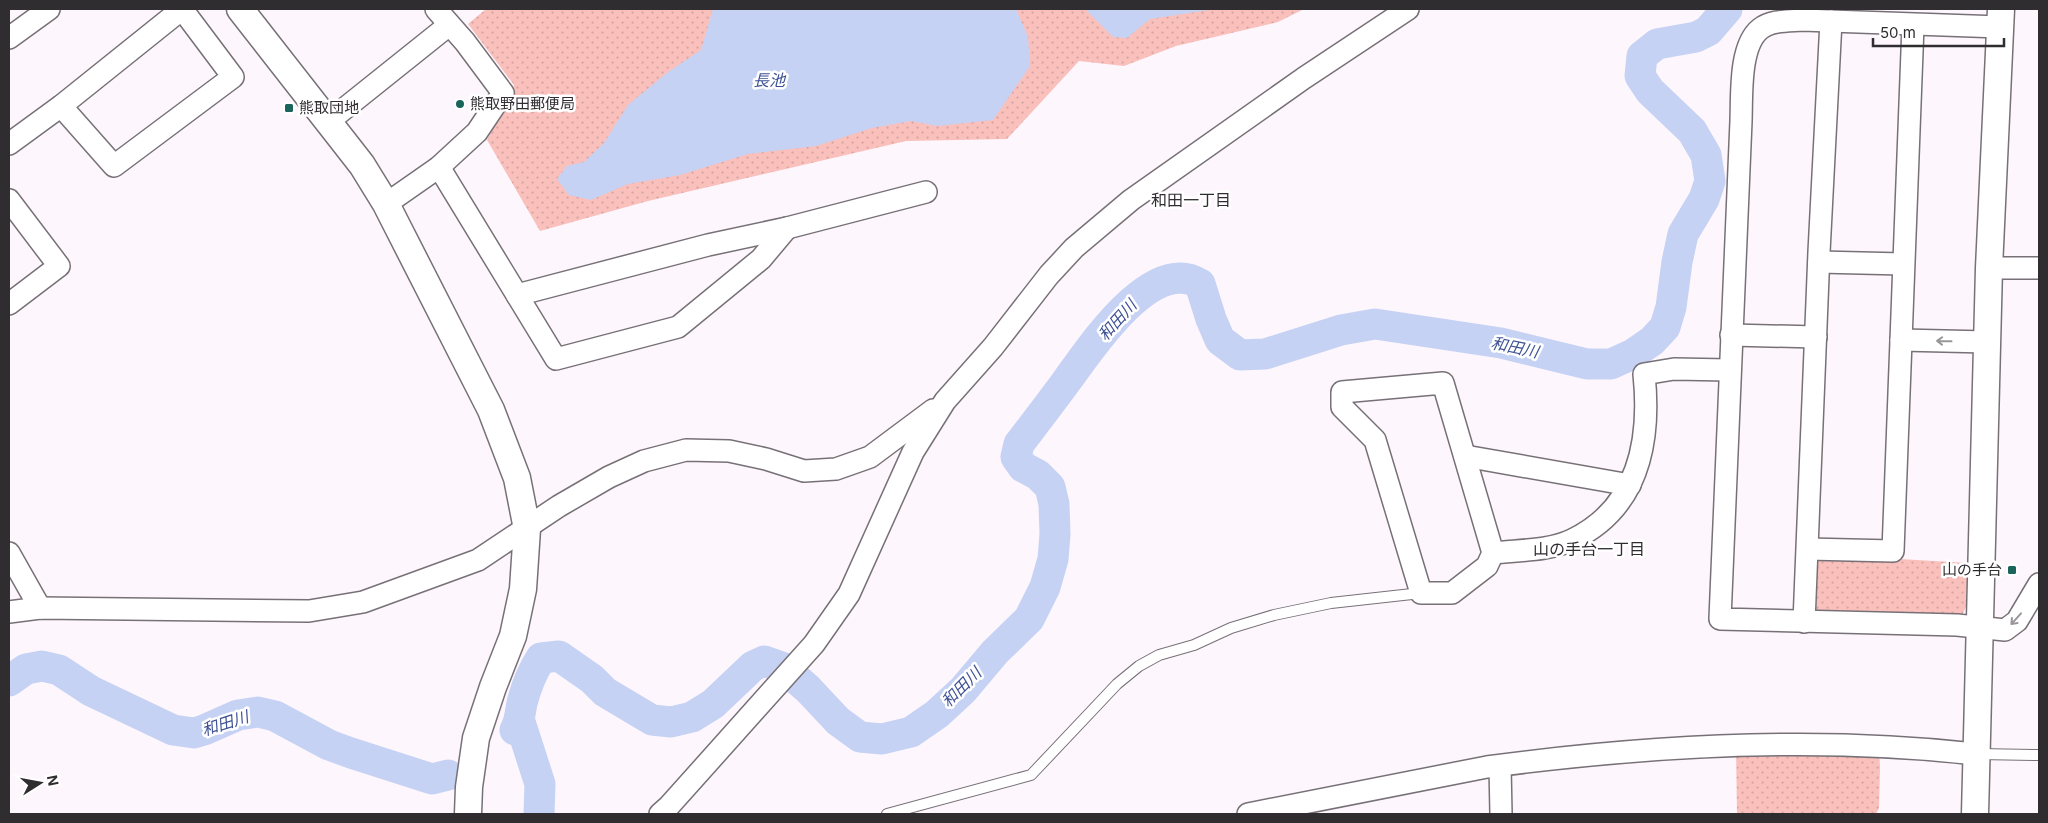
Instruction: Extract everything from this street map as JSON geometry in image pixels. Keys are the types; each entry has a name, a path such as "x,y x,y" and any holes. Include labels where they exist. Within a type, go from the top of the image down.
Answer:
{"street":[{"path":"9,38 49,9"},
{"path":"9,144 61,106 182,9 233,77 114,166 61,106"},
{"path":"240,9 362,165 386,204 491,410 517,478 527,528 523,589 513,636 476,738 469,787 468,814"},
{"path":"660,814 807,651 849,594 913,452 945,401 1038,288 1074,248 1131,200 1304,78 1408,9"},
{"path":"329,121 442,17 465,42 503,93 477,132 439,167 386,204"},
{"path":"1975,814 1975,754 1979,627 1984,517 1989,268 2000,18 1914,25 1782,21 1761,28 1749,42 1744,64 1740,121 1720,619 1979,627 2005,630 2017,621 2039,584"},
{"path":"1804,622 1831,21"},
{"path":"1808,549 1893,551 1914,25"},
{"path":"439,167 556,359 678,327 761,259 787,228"},
{"path":"517,295 708,245 787,228 926,192"},
{"path":"9,200 59,266 9,304"},
{"path":"1819,262 1904,264"},
{"path":"1989,268 2039,268"},
{"path":"1732,335 1816,338"},
{"path":"1900,340 1987,342"},
{"path":"1493,553 1542,548 1571,540 1598,524 1617,507 1630,485 1644,439 1646,399 1644,374 1674,369 1729,370"},
{"path":"1443,383 1465,456 1493,553 1487,566 1452,593 1421,593 1375,440 1342,407 1342,392 1443,383"},
{"path":"9,612 40,608 318,609 363,602 478,560 559,506 644,461 686,450 730,451 766,459 804,471 836,469 870,457 945,401"},
{"path":"1465,456 1630,485"},
{"path":"9,553 40,608"},
{"path":"1248,814 1500,766 1671,749 1826,746 1975,754"},
{"path":"1500,766 1501,814"}],"lane":[{"path":"887,814 1031,774 1117,684 1139,666 1159,655 1194,645 1231,628 1274,615 1331,603 1421,593"},
{"path":"1975,754 2039,755"}],"shaded area":[{"path":"486,9 1304,9 1278,22 1176,46 1124,66 1079,61 1007,139 906,141 648,201 540,231 487,140 511,95 514,85 468,24"},
{"path":"1808,549 1893,551 1900,559 1968,563 1966,607 1957,625 1804,622"},
{"path":"1736,747 1879,748 1879,808 1876,814 1737,814"}],"water":[{"name":"長池","path":"713,9 1016,9 1028,37 1030,66 993,120 937,126 911,121 872,128 816,146 748,154 680,175 628,184 591,200 569,195 557,179 567,166 584,162 604,143 628,105 668,72 701,50"},
{"path":"1085,9 1215,9 1150,19 1127,38 1113,37"}],"waterway":[{"name":"和田川","path":"515,730 525,691 538,663 541,658 559,656 592,679 605,692 652,720 671,722 692,717 713,704 753,666 764,661 784,668 808,689 838,721 860,737 882,739 911,732 937,714 963,690 995,652 1029,619 1045,587 1053,559 1055,534 1054,504 1050,487 1038,475 1023,467 1016,457 1019,444 1107,327 1143,293 1162,282 1181,278 1200,284 1220,340 1240,355 1265,354 1341,330 1375,324 1501,343 1587,364 1611,364 1633,354 1652,341 1665,327 1671,307 1683,234 1704,199 1710,181 1706,155 1692,131 1650,91 1640,76 1642,56 1657,44 1696,37 1708,31 1727,9"},
{"name":"和田川","path":"9,681 26,669 42,666 59,670 91,691 173,730 194,733 238,715 258,712 275,716 329,745 351,753 432,779 448,775"},
{"path":"520,722 540,784 539,814"}],"place":[{"name":"熊取野田郵便局","path":"460,104"},
{"name":"熊取団地","path":"289,108"},
{"name":"山の手台","path":"2012,570"}],"district":[{"name":"和田一丁目","path":"1191,200"},
{"name":"山の手台一丁目","path":"1589,549"}]}
